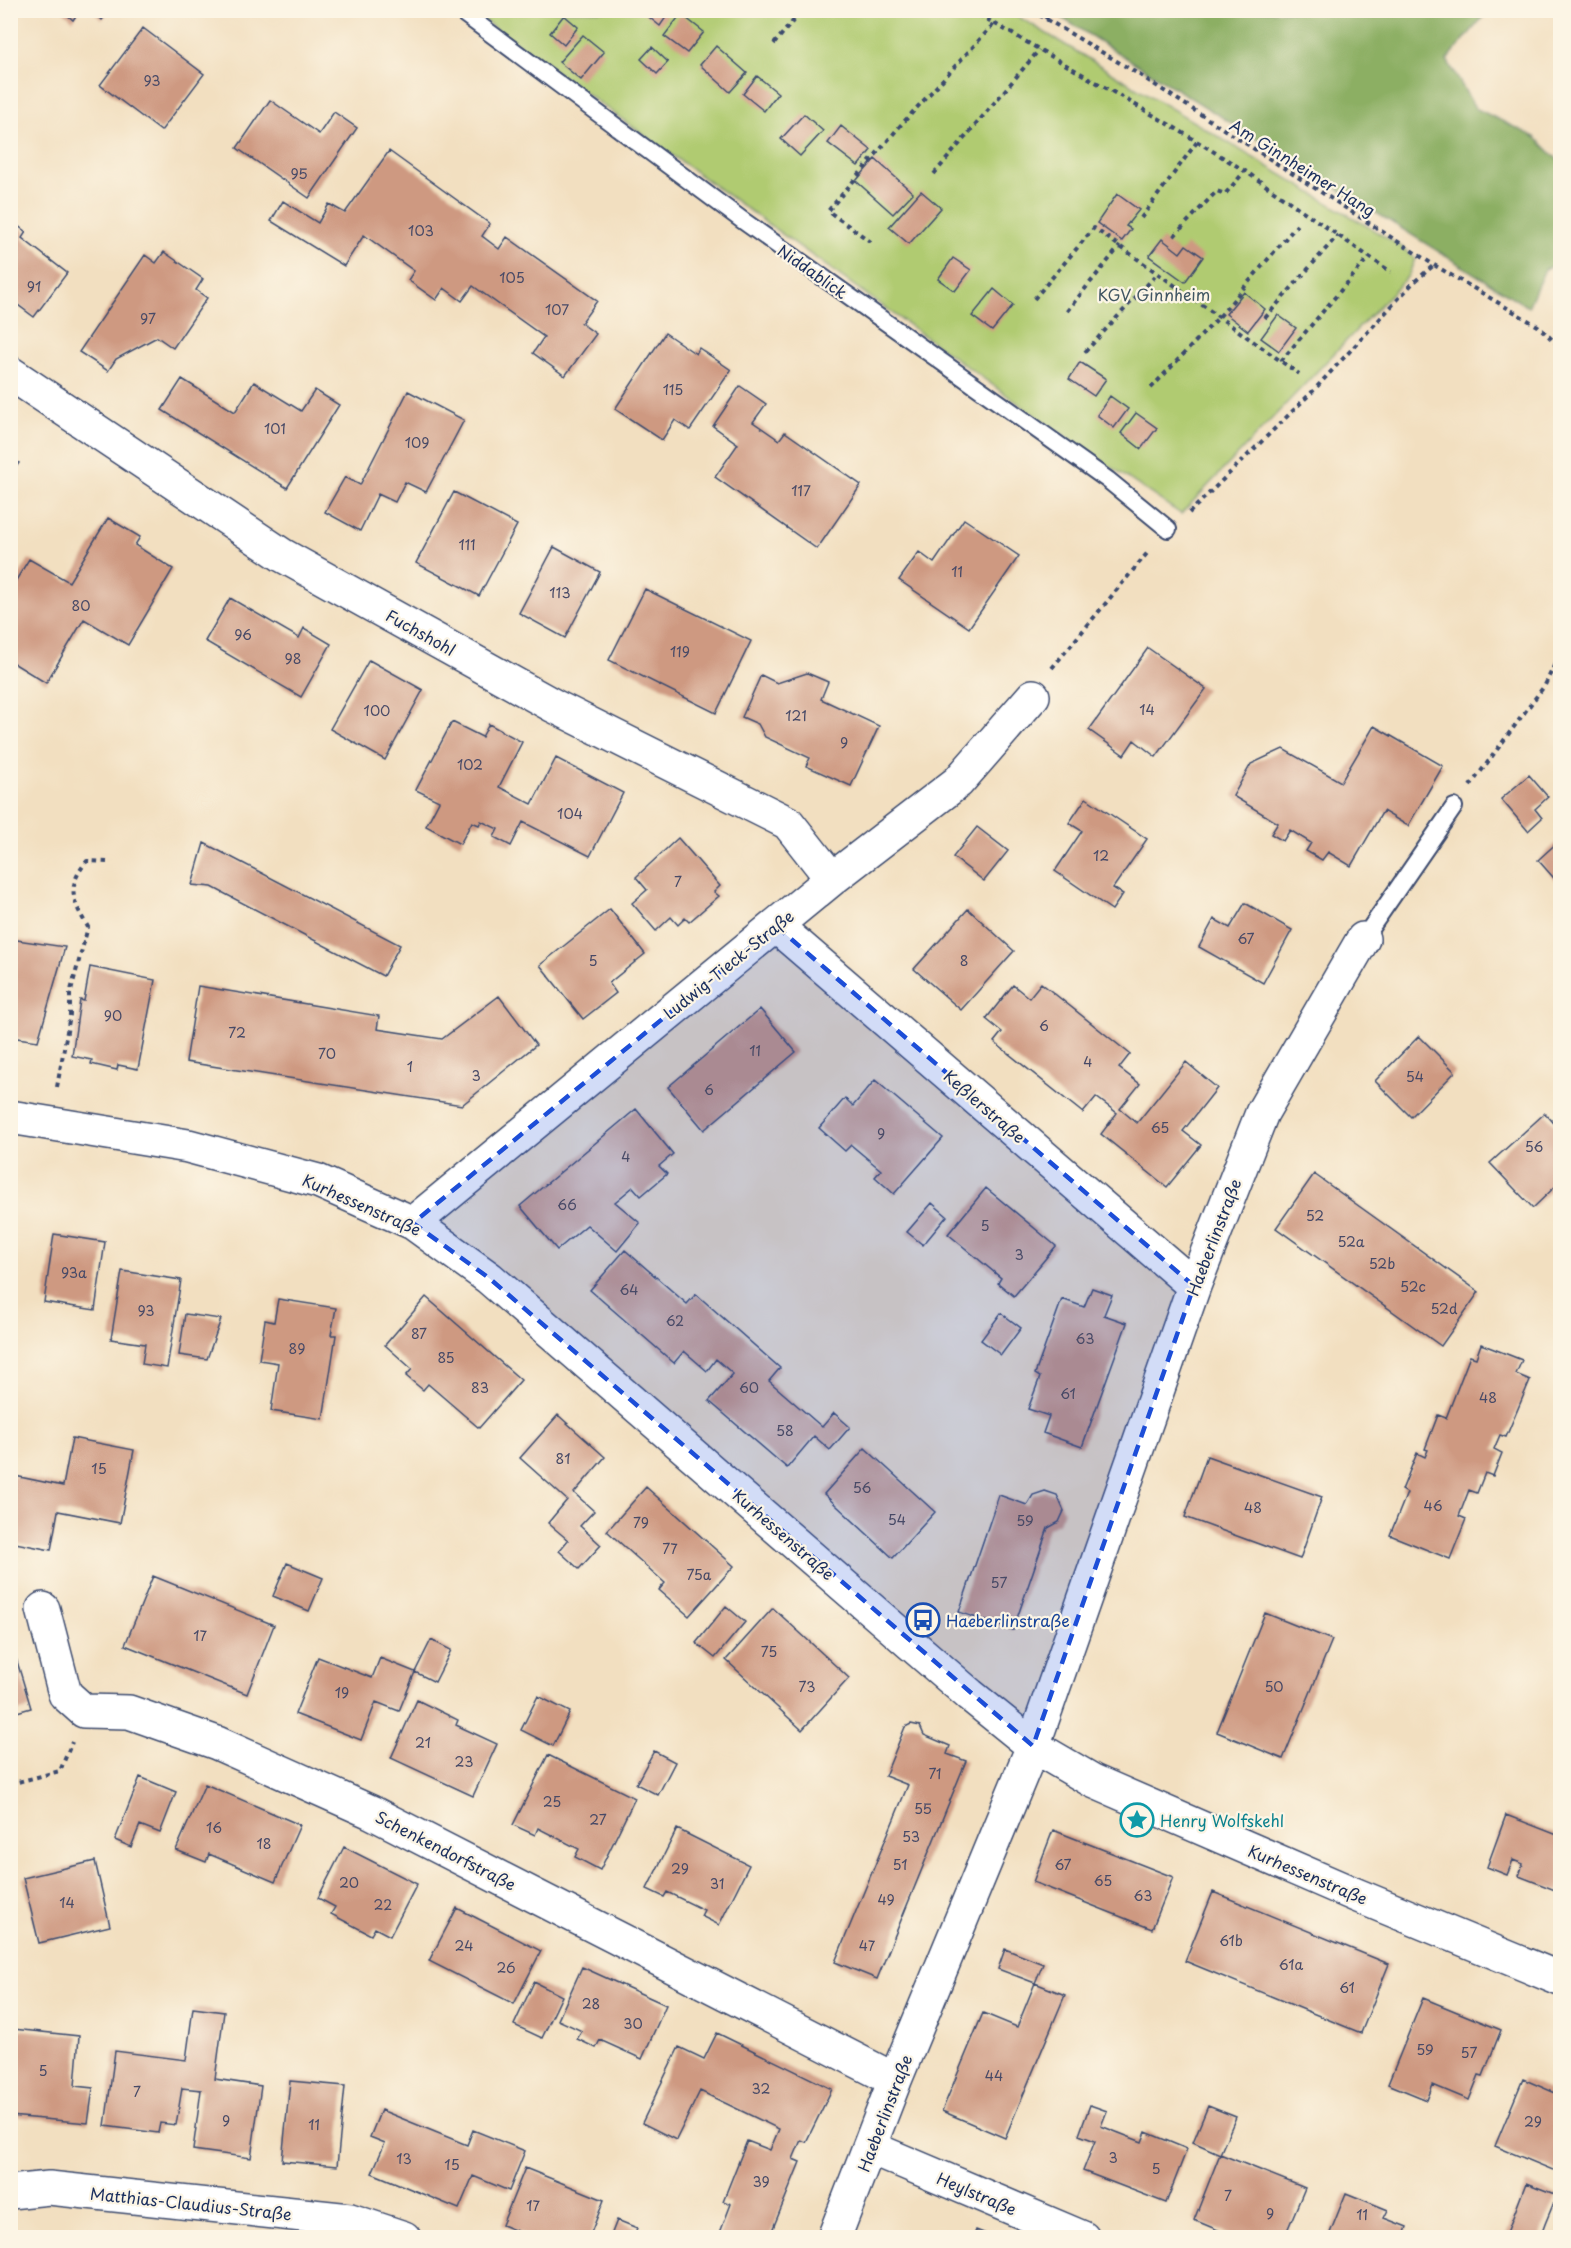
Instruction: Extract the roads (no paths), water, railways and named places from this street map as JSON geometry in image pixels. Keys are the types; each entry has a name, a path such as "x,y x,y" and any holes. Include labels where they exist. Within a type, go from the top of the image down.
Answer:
{"street":[{"name":"Fuchshohl","path":"10,373 282,555 554,706 788,823 832,879"},
{"name":"Ludwig-Tieck-Straße","path":"413,1223 832,879 958,782 1033,696"},
{"name":"Keßlerstraße","path":"776,926 1194,1286"},
{"name":"Haeberlinstraße","path":"834,2238 871,2148 895,2080 1033,1746 1194,1286 1262,1113 1363,939"},
{"name":"Kurhessenstraße","path":"10,1117 188,1146 318,1181 413,1223 489,1278 970,1695 1033,1746 1092,1781 1356,1895 1560,1979"},
{"name":"Schenkendorfstraße","path":"43,1609 65,1695 84,1711 129,1712 217,1743 350,1802 895,2080"},
{"name":"Heylstraße","path":"871,2148 1083,2238"},
{"name":"Matthias-Claudius-Straße","path":"10,2192 49,2188 350,2220 404,2238"}],"lane":[{"name":"Niddablick","path":"459,10 742,220 1108,480 1168,529"},
{"name":"Haeberlinstraße","path":"1363,939 1454,807"}],"place":[{"name":"Haeberlinstraße","path":"923,1620"},
{"name":"Henry Wolfskehl","path":"1137,1820"}],"park label":[{"name":"KGV Ginnheim","path":"1154,294"}]}
